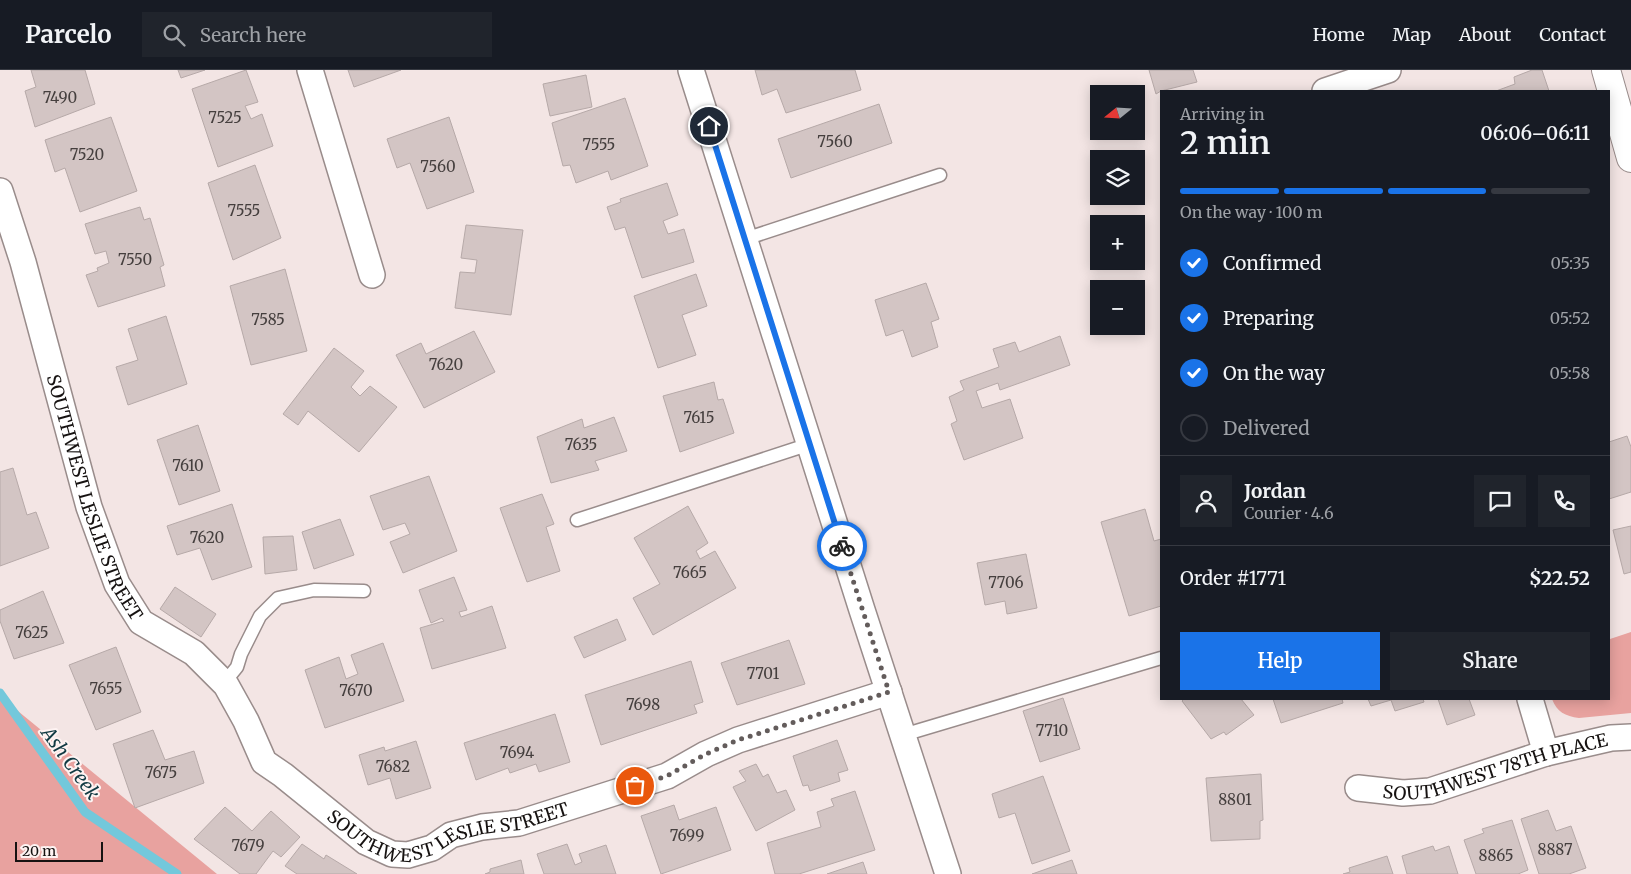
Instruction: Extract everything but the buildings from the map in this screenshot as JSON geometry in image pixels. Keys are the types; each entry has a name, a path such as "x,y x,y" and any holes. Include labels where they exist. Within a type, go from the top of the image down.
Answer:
{"street":[{"path":"310,70 372,275"},
{"path":"691,70 948,874"},
{"path":"1328,90 1388,70"},
{"path":"1606,70 1631,158"},
{"name":"SOUTHWEST LESLIE STREET","path":"0,190 23,262 89,507 117,584 141,622 194,653 224,683 246,721 264,762 366,842 392,854 408,855 432,848 451,835 482,826 520,823 667,776 706,754 738,740 889,692"},
{"path":"1530,700 1546,753"},
{"name":"SOUTHWEST 78TH PLACE","path":"1358,788 1403,794 1430,791 1546,753 1611,738 1631,737"}],"lane":[{"path":"745,240 940,175"},
{"path":"577,520 810,444"},
{"path":"224,683 237,667 241,654 260,616 278,598 314,590 364,591"},
{"path":"903,734 1160,658"}],"shaded area":[{"path":"1631,632 1631,713 1579,718 1566,715 1559,710 1552,700 1610,700 1610,639"},
{"path":"0,692 2,698 217,874 0,874"}],"waterway":[{"name":"Ash Creek","path":"0,693 85,812 177,874"}],"way so far":[{"path":"635,786 667,776 706,754 738,740 889,692 842,546"}],"route":[{"path":"709,126 842,546"}]}
